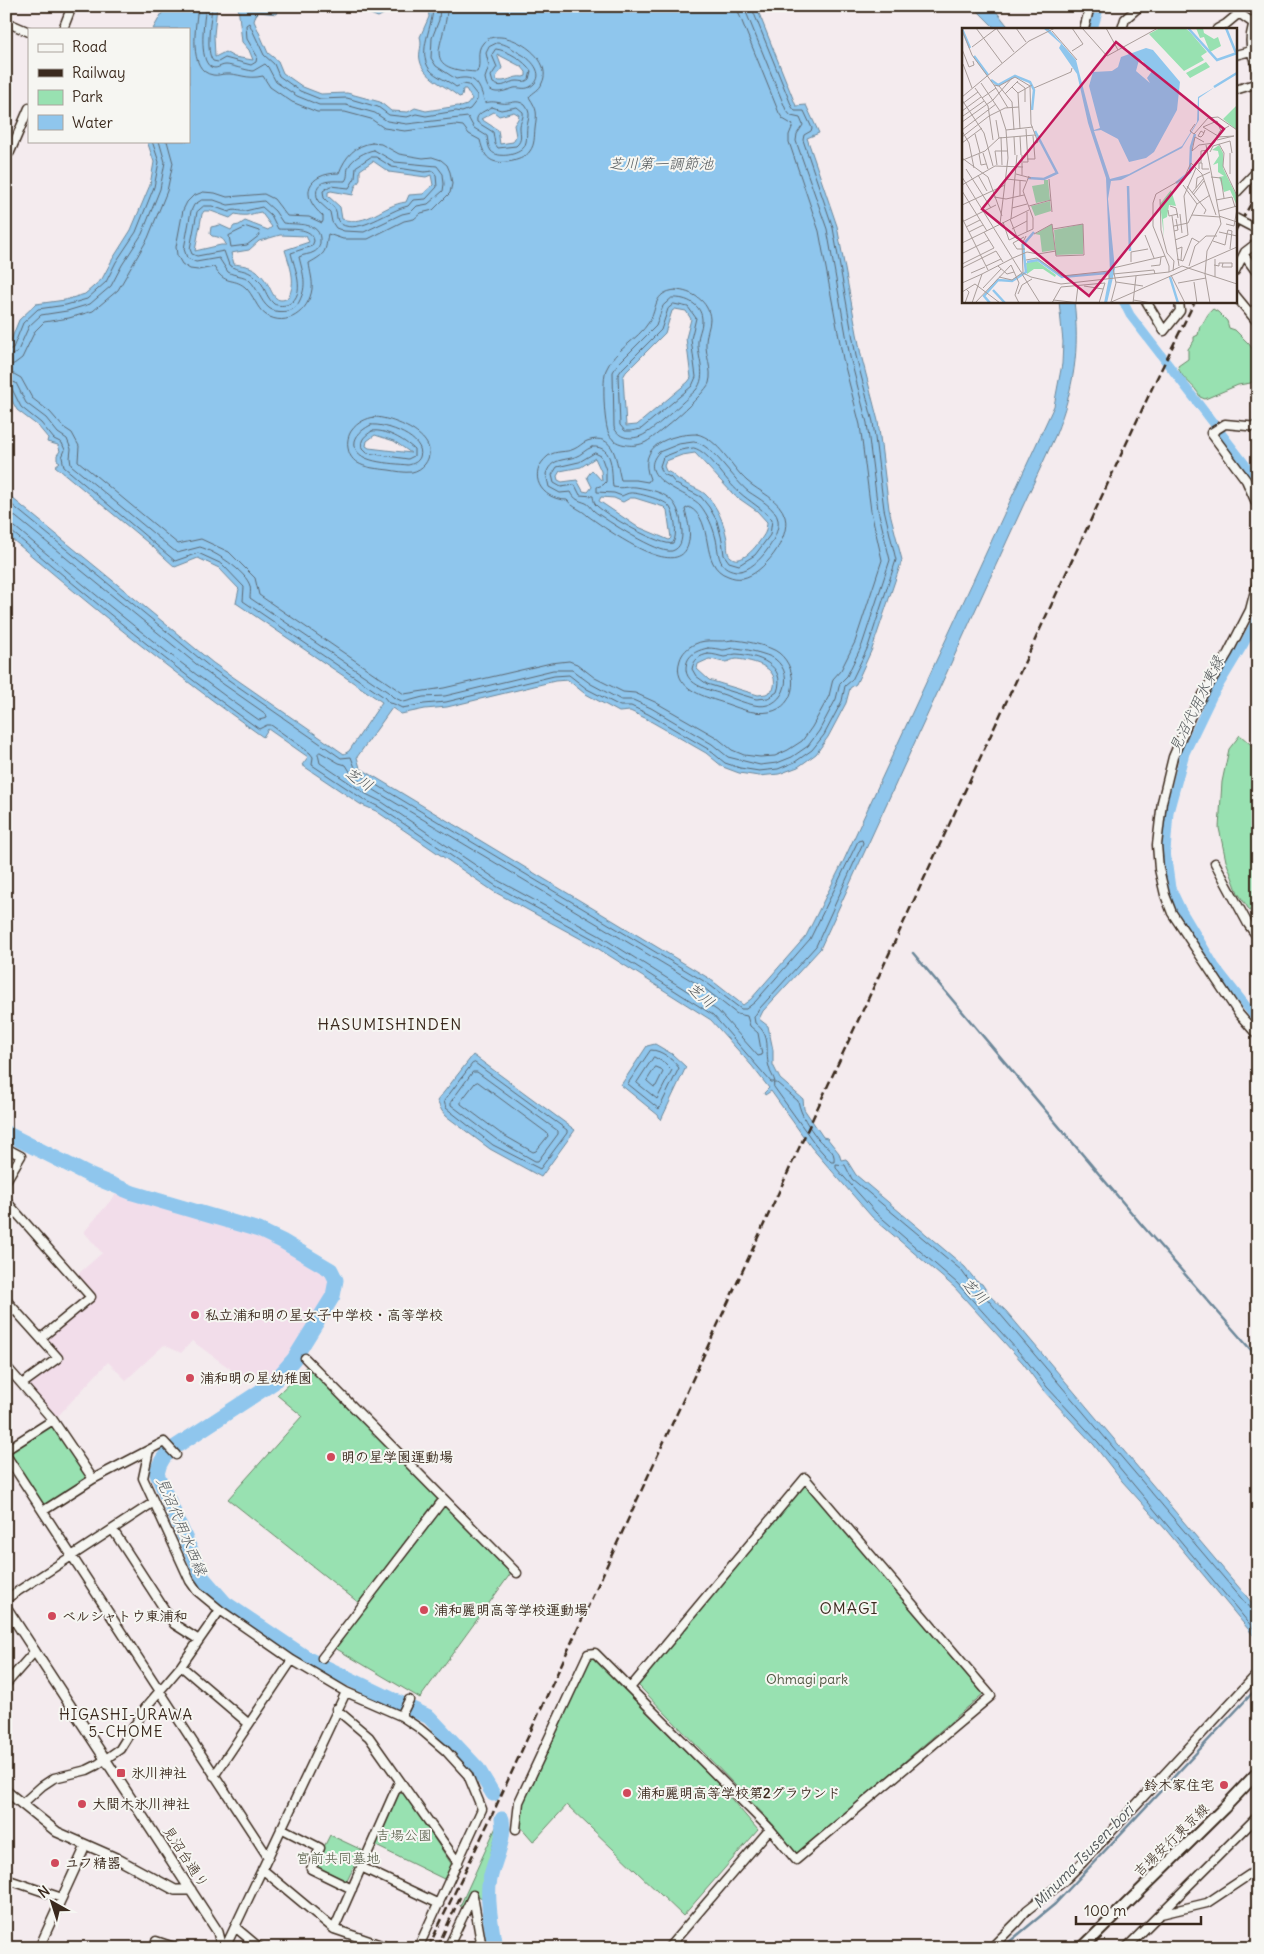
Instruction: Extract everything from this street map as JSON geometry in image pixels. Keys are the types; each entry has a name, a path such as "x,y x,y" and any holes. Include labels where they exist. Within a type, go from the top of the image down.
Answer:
{"main road":[{"name":"吉場安行東京線","path":"1082,1948 1258,1772"}],"street":[{"path":"63,28 72,6"},
{"path":"1084,28 1090,6"},
{"path":"1122,28 1124,22 1140,6"},
{"path":"1229,6 1253,23"},
{"path":"1219,28 1238,14"},
{"path":"1258,15 1253,23 1250,35 1251,50 1258,70"},
{"path":"6,22 28,32"},
{"path":"1236,55 1251,50"},
{"path":"1236,90 1258,83"},
{"path":"6,152 10,152 28,110"},
{"path":"1236,193 1258,170"},
{"path":"1236,219 1258,230"},
{"path":"1236,269 1246,252 1258,242"},
{"path":"1244,255 1258,274"},
{"path":"1236,296 1258,323"},
{"path":"1147,302 1164,331 1180,311 1179,302"},
{"path":"1250,313 1258,307"},
{"path":"1258,427 1242,424 1222,424 1211,433 1246,480 1258,506"},
{"path":"1258,579 1250,610 1228,653 1192,713 1173,757 1162,802 1157,846 1159,869 1165,895 1172,913 1240,1014 1258,1036"},
{"path":"1215,863 1248,924 1258,938"},
{"path":"6,1148 21,1156 6,1181"},
{"path":"6,1200 91,1297 41,1338"},
{"path":"6,1300 58,1358 22,1384"},
{"path":"6,1316 14,1309"},
{"path":"305,1358 517,1573"},
{"path":"6,1366 53,1420 93,1479"},
{"path":"6,1450 53,1420"},
{"path":"43,1511 93,1479 164,1442 176,1455"},
{"path":"150,1450 143,1478 190,1580 197,1591 220,1610 292,1660 346,1692 401,1716 419,1728 446,1751 468,1775 482,1808 418,1948"},
{"path":"6,1455 268,1857"},
{"path":"516,1829 519,1802 588,1654 595,1653 770,1829 796,1860 991,1696 805,1478 630,1688"},
{"path":"322,1658 444,1499"},
{"path":"6,1599 154,1502"},
{"path":"113,1530 174,1624 199,1640"},
{"name":"見沼台通り","path":"6,1607 218,1932 224,1948"},
{"path":"22,1804 54,1778 87,1770 120,1750 146,1707 181,1666 220,1610"},
{"path":"6,1684 35,1651"},
{"path":"214,1776 292,1660"},
{"path":"181,1666 249,1724"},
{"path":"991,1948 1027,1910 1063,1882 1083,1862 1258,1673"},
{"path":"224,1948 336,1709 346,1692"},
{"path":"401,1716 409,1700"},
{"path":"336,1709 369,1737 458,1863"},
{"path":"334,1929 400,1782"},
{"path":"6,1791 57,1832 116,1858 175,1890 191,1890"},
{"path":"1126,1948 1258,1816"},
{"path":"281,1828 320,1848 311,1869 352,1889"},
{"path":"668,1948 770,1829"},
{"path":"39,1948 86,1845"},
{"path":"361,1867 439,1904"},
{"path":"262,1869 334,1929 390,1948"},
{"path":"1159,1914 1207,1902 1258,1869"},
{"path":"6,1879 62,1898"},
{"path":"448,1948 473,1895 482,1948"},
{"path":"235,1927 260,1948"},
{"path":"154,1948 156,1941 177,1948"}],"shaded area":[{"name":"私立浦和明の星女子中学校・高等学校","path":"117,1193 269,1239 323,1271 328,1276 330,1285 307,1332 270,1377 263,1370 248,1376 239,1375 192,1341 181,1353 164,1345 126,1380 108,1362 57,1417 29,1387 29,1384 64,1358 47,1342 48,1338 96,1296 77,1275 102,1253 84,1232"}],"green space":[{"path":"1213,309 1227,321 1229,328 1235,330 1249,344 1258,357 1258,372 1251,383 1238,385 1205,399 1200,397 1182,375 1178,366 1188,359 1188,349 1194,341 1194,337 1198,335 1200,326"},
{"path":"1240,735 1258,751 1258,923 1238,893 1226,861 1219,828 1222,782 1229,749"},
{"name":"明の星学園運動場","path":"307,1366 438,1498 359,1603 228,1499 302,1416 277,1395"},
{"path":"49,1425 54,1426 87,1476 87,1480 46,1506 42,1505 10,1455 10,1452"},
{"name":"Ohmagi park","path":"805,1484 983,1694 797,1854 768,1819 638,1685"},
{"name":"浦和麗明高等学校運動場","path":"445,1505 511,1573 420,1698 335,1648"},
{"name":"浦和麗明高等学校第2グラウンド","path":"590,1658 593,1658 721,1787 758,1830 683,1916 567,1805 533,1841 520,1826 524,1799"},
{"name":"吉場公園","path":"398,1793 404,1793 452,1865 444,1879 374,1845"},
{"path":"496,1827 497,1830 487,1868 482,1898 471,1892 463,1907 460,1906"},
{"name":"宮前共同墓地","path":"330,1835 362,1850 347,1881 344,1882 316,1869 315,1865"}],"water":[{"name":"芝川第一調節池","path":"166,6 217,6 214,35 215,57 225,52 234,57 253,60 249,50 242,42 238,6 273,6 278,11 277,14 259,12 254,21 268,53 278,61 283,73 303,87 321,94 347,93 380,102 391,111 408,112 415,108 426,111 461,107 467,105 472,99 466,89 463,89 462,96 459,97 430,77 422,66 420,37 429,17 428,6 756,6 796,106 806,105 819,133 807,138 837,226 861,355 878,421 889,509 902,560 872,649 856,684 850,688 846,703 828,737 816,754 798,767 779,774 759,776 739,773 723,767 706,753 645,718 630,711 619,712 584,693 568,680 555,681 447,707 401,714 392,708 357,757 360,768 710,979 743,1005 751,999 806,936 843,862 1054,406 1062,364 1063,342 1059,302 1074,302 1076,353 1074,369 1067,400 1056,434 820,949 763,1011 759,1019 768,1026 773,1050 773,1065 780,1079 803,1099 804,1109 823,1137 827,1138 839,1153 841,1160 846,1159 856,1175 965,1267 1006,1311 1258,1610 1258,1641 1167,1531 1122,1481 1094,1445 1043,1390 1023,1363 954,1287 872,1217 811,1147 771,1091 765,1095 764,1093 769,1088 711,1020 594,946 493,891 376,811 360,804 302,765 308,757 268,729 263,737 197,689 6,534 6,493 213,663 344,754 349,751 382,702 236,603 239,589 219,568 198,558 175,567 55,466 60,462 57,460 57,455 60,451 58,445 47,442 48,438 38,426 17,410 9,395 6,381 6,355 19,320 36,304 65,300 85,294 102,279 131,230 150,185 154,162 147,142 190,142 190,28 154,28","holes":["497,54 522,67 526,72 526,76 503,81 496,80 502,68","494,112 499,116 514,112 519,115 514,125 516,136 513,142 500,144 498,130 481,119","373,161 389,172 426,177 431,175 433,185 423,194 409,195 406,202 397,204 367,218 351,221 342,219 340,207 328,196 328,192 353,195 355,187 360,180 360,170","204,211 211,211 230,218 235,214 246,215 261,212 272,227 268,230 245,221 234,226 231,230 220,225 211,227 210,234 223,239 226,245 195,251","280,235 306,236 309,242 285,250 291,268 292,280 291,292 288,298 283,300 276,298 265,280 255,269 234,264 231,253 249,250 259,241","675,309 686,311 691,319 686,338 691,378 637,425 626,426 623,377 665,333 672,311","375,435 394,441 411,453 369,448 366,446 367,441","695,453 734,495 757,511 767,522 763,537 750,552 740,559 729,556 724,527 709,498 703,492 684,483 666,471 664,466 666,461 682,455","595,458 601,471 602,481 592,470 587,477 592,487 588,492 583,491 577,480 562,482 558,480 557,476 560,471 581,467","601,497 614,498 623,502 630,498 635,498 664,507 667,510 671,538 669,540 636,526 599,501","709,659 725,662 734,659 751,661 770,671 774,682 773,690 766,694 758,695 709,680 697,669 698,664"]},
{"path":"350,6 399,6 378,17"},
{"path":"973,6 992,6 1009,28 995,28"},
{"path":"655,1044 672,1054 686,1067 661,1120 658,1115 621,1085 647,1046"},
{"path":"473,1055 575,1130 541,1177 490,1149 442,1111 437,1101"}],"waterway":[{"name":"見沼代用水東縁","path":"1093,28 1100,6"},
{"name":"見沼代用水東縁","path":"1124,302 1130,315 1245,464 1258,484"},
{"name":"見沼代用水東縁","path":"1258,617 1212,697 1185,753 1169,812 1166,852 1171,888 1181,909 1215,966 1258,1021"},
{"path":"913,953 1141,1224 1258,1358"},
{"name":"見沼代用水西縁","path":"6,1133 91,1176 133,1193 259,1230 282,1241 331,1270 336,1280 333,1296 294,1359 273,1383 171,1450 161,1462 157,1474 203,1578 225,1603 308,1659 429,1717 478,1769 493,1794"},
{"name":"Minuma Tsusen-bori","path":"1002,1948 1055,1904 1258,1687"},
{"name":"見沼代用水西縁","path":"495,1948 490,1916 489,1885 502,1836 502,1819"}],"railway":[{"path":"1236,229 1258,192"},
{"path":"428,1948 492,1815 1154,384 1195,302"},
{"path":"437,1948 461,1895"}],"place":[{"name":"私立浦和明の星女子中学校・高等学校","path":"195,1315"},
{"name":"浦和明の星幼稚園","path":"190,1378"},
{"name":"明の星学園運動場","path":"331,1457"},
{"name":"浦和麗明高等学校運動場","path":"424,1610"},
{"name":"ベルシャトウ東浦和","path":"52,1616"},
{"name":"氷川神社","path":"121,1773"},
{"name":"鈴木家住宅","path":"1224,1785"},
{"name":"浦和麗明高等学校第2グラウンド","path":"627,1793"},
{"name":"大間木氷川神社","path":"82,1804"},
{"name":"ユフ精器","path":"55,1863"}],"district":[{"name":"HASUMISHINDEN","path":"390,1024"},
{"name":"OMAGI","path":"849,1608"},
{"name":"HIGASHI-URAWA 5-CHOME","path":"126,1722"}],"water label":[{"name":"芝川","path":"359,779"},
{"name":"芝川","path":"701,995"},
{"name":"芝川","path":"975,1291"}]}
